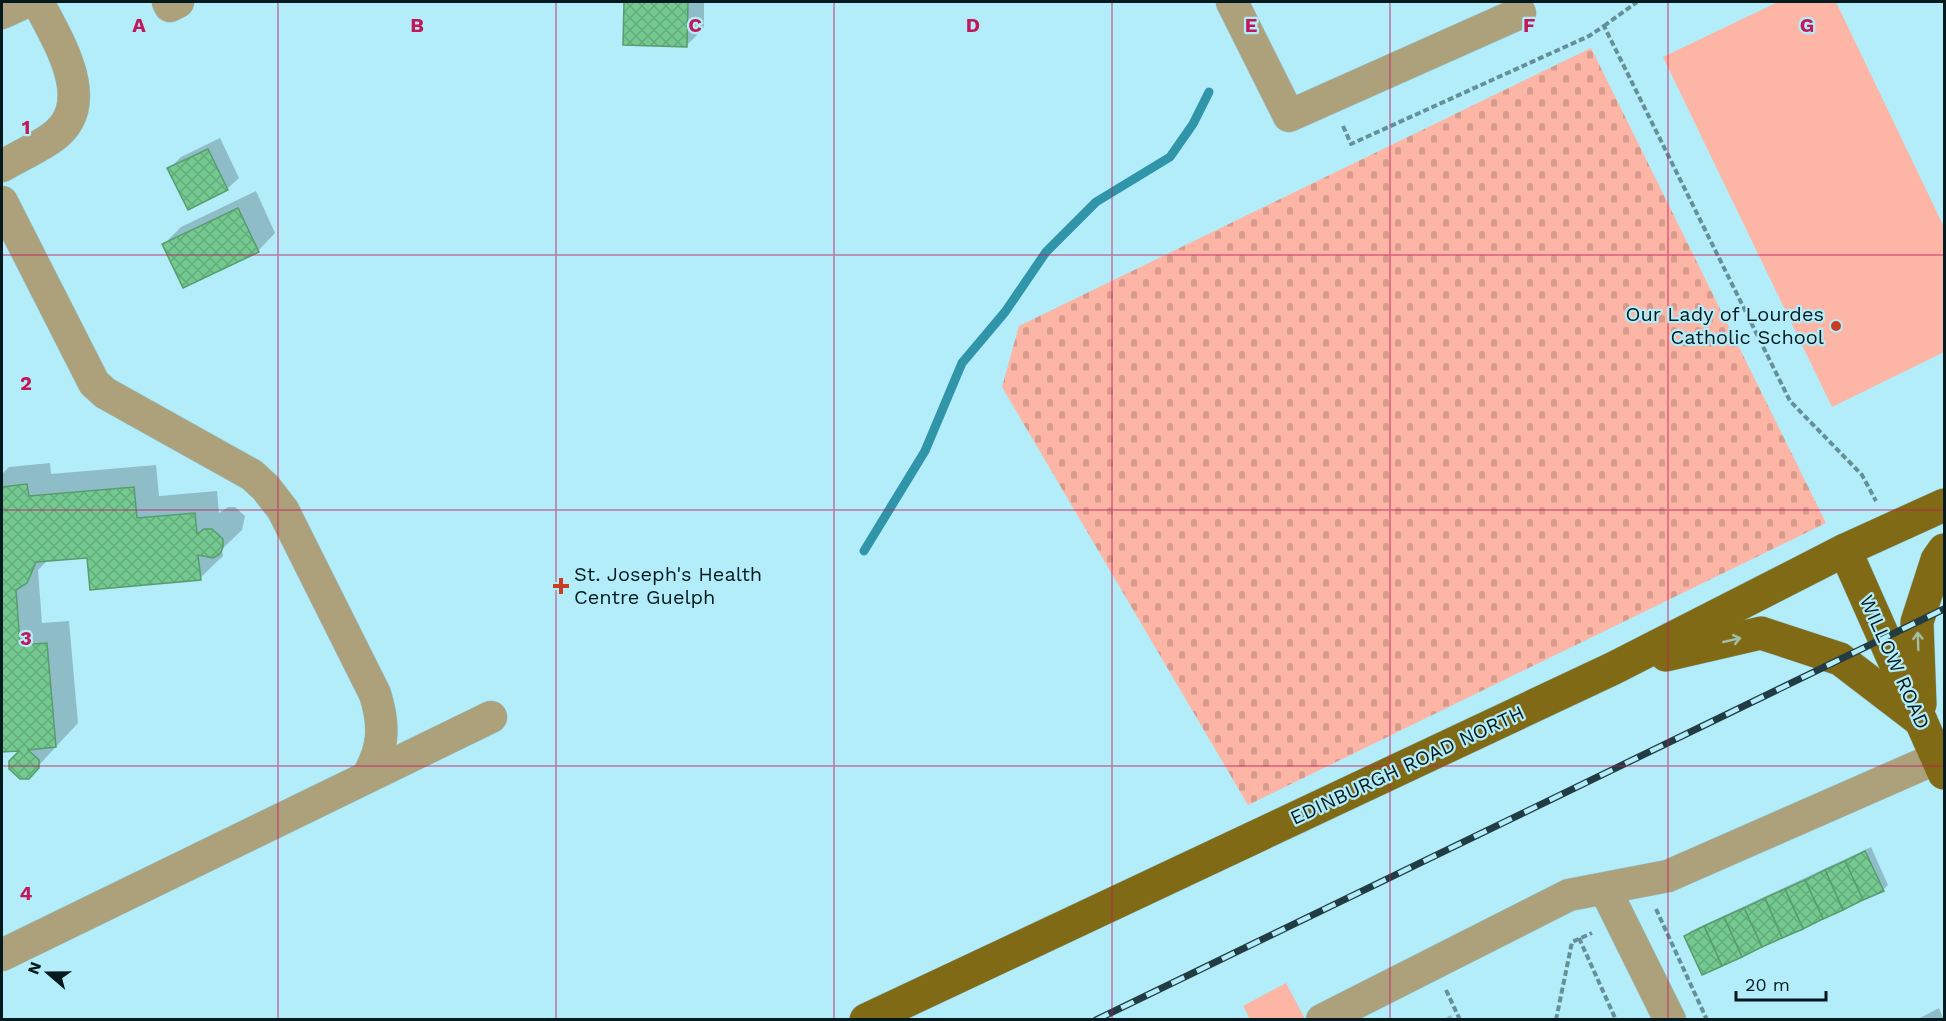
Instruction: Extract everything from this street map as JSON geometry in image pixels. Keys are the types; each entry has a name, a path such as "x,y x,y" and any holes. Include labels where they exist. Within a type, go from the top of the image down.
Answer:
{"main road":[{"name":"EDINBURGH ROAD NORTH","path":"866,1020 1614,668 1845,550 1944,505"},
{"name":"WILLOW ROAD","path":"1845,550 1941,765"},
{"path":"1921,721 1917,622 1937,560 1944,550"},
{"path":"1614,668 1761,633 1840,659 1921,721"}],"lane":[{"path":"2,13 26,2"},
{"path":"2,166 52,138 66,123 73,107 72,73 38,2"},
{"path":"168,2 170,6 178,2"},
{"path":"1232,2 1289,116 1520,14"},
{"path":"2,202 94,383 105,393 252,475 266,488 283,510 375,694 381,714 383,735 378,758 367,777"},
{"path":"2,954 491,717"},
{"path":"1322,1020 1569,895 1668,876 1941,765"},
{"path":"1605,889 1670,1020"}],"path":[{"path":"1330,98 1352,144 1589,36 1637,2"},
{"path":"1604,26 1790,401 1862,475 1871,488 1889,531"},
{"path":"1643,881 1707,1020"},
{"path":"1556,1020 1572,942 1622,922"},
{"path":"1579,938 1616,1020"}],"green space":[{"path":"1778,2 1836,2 1944,227 1944,352 1832,407 1663,57"},
{"path":"1591,48 1826,523 1248,805 1002,387 1019,326"},
{"path":"1286,983 1305,1019 1250,1019 1243,1006"}],"building":[{"path":"624,2 688,2 687,47 623,45"},
{"path":"208,149 228,190 188,210 167,168"},
{"path":"238,208 259,252 183,288 162,244"},
{"path":"27,484 29,496 134,487 137,518 195,513 197,534 204,529 212,529 223,539 223,547 220,554 213,558 198,555 201,580 90,590 87,558 36,562 27,583 16,590 20,645 47,643 56,747 28,750 39,760 39,768 29,779 20,779 9,769 9,761 19,751 2,752 2,487"},
{"path":"1865,851 1884,891 1863,900 1845,861"},
{"path":"1845,861 1863,900 1843,910 1825,870"},
{"path":"1825,870 1843,910 1823,919 1805,880"},
{"path":"1805,880 1823,919 1803,929 1785,889"},
{"path":"1785,889 1803,929 1782,938 1765,898"},
{"path":"1765,898 1782,938 1762,947 1744,908"},
{"path":"1744,908 1762,947 1742,957 1724,917"},
{"path":"1724,917 1742,957 1722,966 1704,926"},
{"path":"1704,926 1722,966 1702,975 1684,936"}],"waterway":[{"path":"864,551 925,451 962,363 1005,312 1046,252 1096,202 1170,157 1193,124 1209,92"}],"railway":[{"path":"1096,1020 1944,609"}],"place":[{"name":"Our Lady of Lourdes Catholic School","path":"1836,326"},
{"name":"St. Joseph's Health Centre Guelph","path":"561,586"}]}
